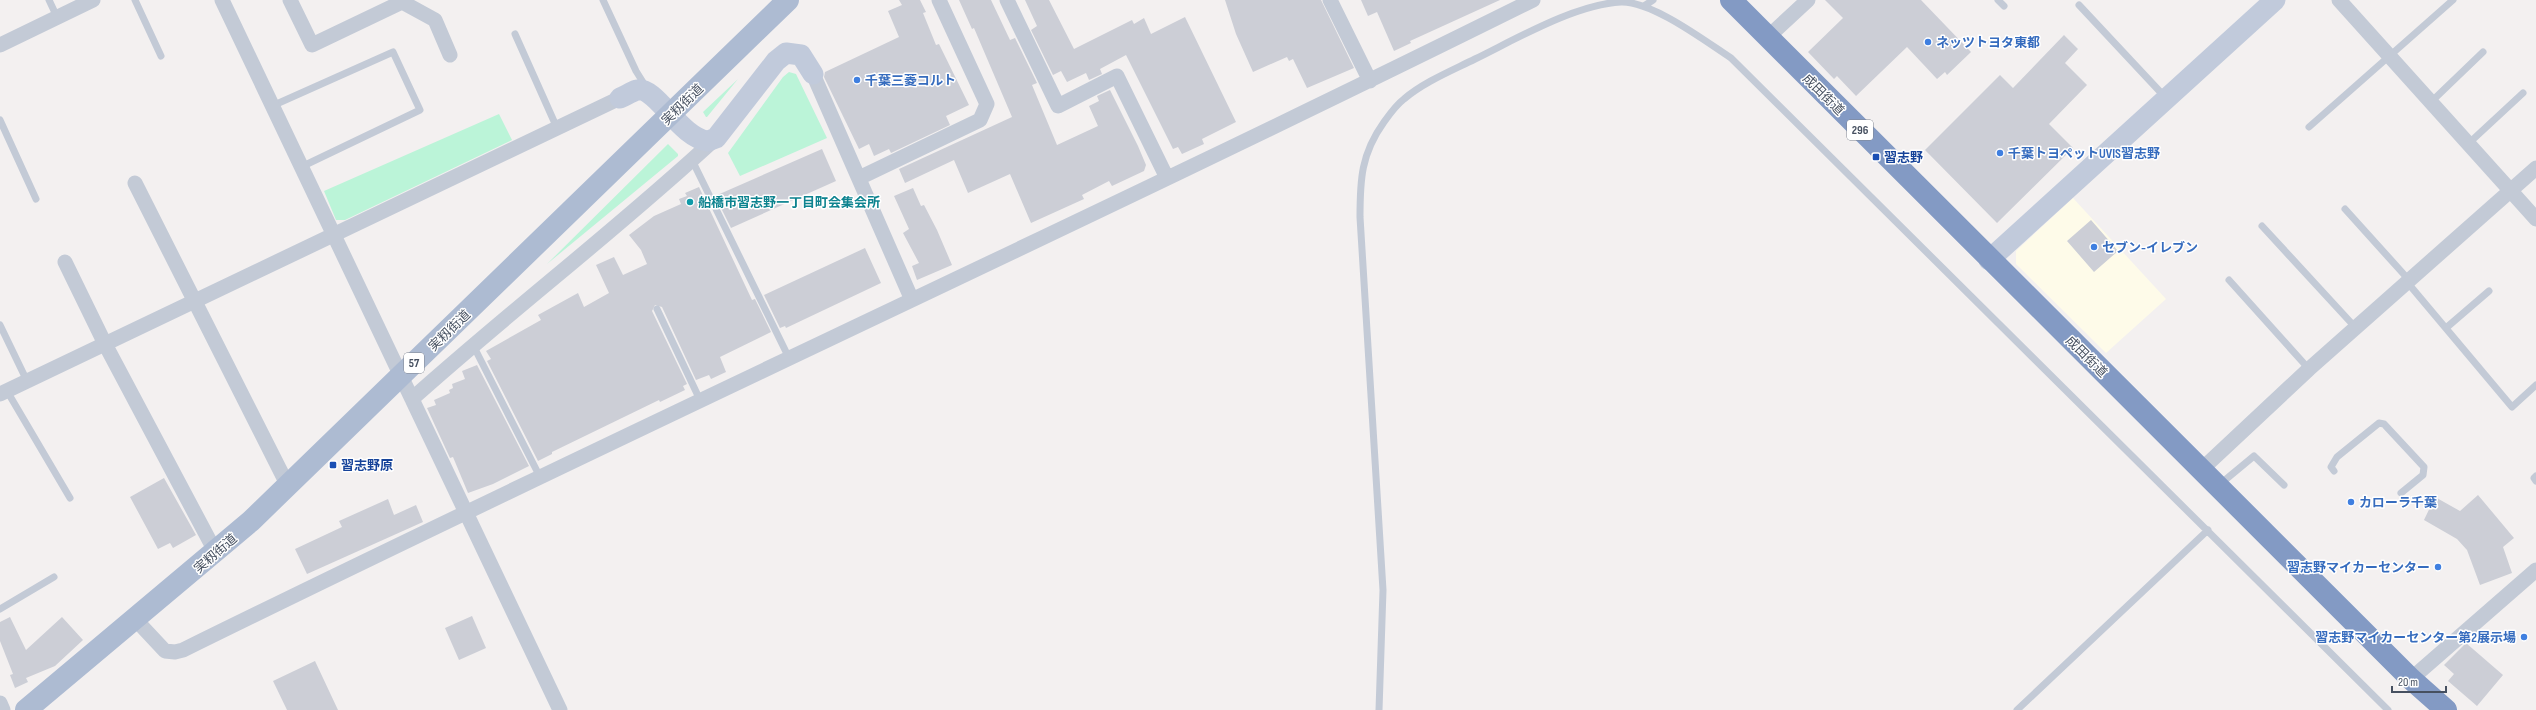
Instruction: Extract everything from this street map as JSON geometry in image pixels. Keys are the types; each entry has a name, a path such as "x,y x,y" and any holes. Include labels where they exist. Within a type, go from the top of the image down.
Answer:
{"highway":[{"name":"成田街道","path":"1731,0 1989,260 2411,679 2446,710"}],"main road":[{"name":"実籾街道","path":"26,710 216,553 288,486 670,116 782,2"}],"street":[{"path":"0,45 93,0"},
{"path":"222,0 560,710"},
{"path":"290,0 312,45 395,2 402,2 435,20 450,55"},
{"path":"859,178 980,120 987,104 939,0"},
{"path":"1007,0 1058,106 1117,76 1167,178"},
{"path":"1330,0 1370,80"},
{"path":"136,620 165,651 175,652 184,650 540,476 912,300 1370,80 1505,6 1533,0"},
{"path":"1768,37 1808,0"},
{"path":"1989,260 2275,0"},
{"path":"2339,0 2536,219"},
{"path":"412,399 473,344 692,160 716,138 776,61 786,54 801,56 813,74 912,300"},
{"path":"4,392 638,90 650,93 670,116 690,135 700,140 708,141 716,138"},
{"path":"2201,470 2309,369 2536,168"},
{"path":"135,183 288,486"},
{"path":"65,262 105,344 216,553"},
{"path":"2411,679 2536,570"},
{"path":"0,703 3,710"}],"lane":[{"path":"49,0 57,17"},
{"path":"135,0 161,56"},
{"path":"603,0 636,71 650,93"},
{"path":"1644,6 1653,0"},
{"path":"1998,0 2004,6"},
{"path":"2309,127 2453,0"},
{"path":"1379,710 1383,590 1360,217 1361,171 1372,143 1384,122 1403,100 1422,86 1538,28 1589,9 1622,2 1644,6 1684,27 1731,58 2388,710"},
{"path":"2079,5 2166,99"},
{"path":"515,34 557,128"},
{"path":"272,106 392,52 420,110 301,167"},
{"path":"2430,102 2483,52"},
{"path":"2468,144 2523,93"},
{"path":"0,120 36,199"},
{"path":"692,160 789,358"},
{"path":"2345,209 2408,281 2512,406 2536,385"},
{"path":"2262,226 2355,328"},
{"path":"2229,280 2309,369"},
{"path":"2446,328 2489,291"},
{"path":"657,309 700,400"},
{"path":"0,325 27,381"},
{"path":"473,344 540,476"},
{"path":"4,392 70,498"},
{"path":"2334,471 2331,467 2336,457 2379,423 2384,424 2424,467 2423,475 2401,493"},
{"path":"2217,486 2254,456 2284,485"},
{"path":"2536,476 2534,478 2536,481"},
{"path":"2017,710 2208,530"},
{"path":"0,609 54,577"}],"shaded area":[{"path":"2073,198 2166,299 2106,353 2016,264 2016,251"}],"green space":[{"path":"789,72 796,74 827,138 740,176 728,153 783,77"},
{"path":"738,79 707,117 706,117 703,112"},
{"path":"499,114 512,140 345,220 336,220 324,191"},
{"path":"668,144 678,154 678,156 547,264"}],"building":[{"path":"899,0 920,0 926,12 923,13 936,45 939,44 969,105 946,116 950,125 891,153 889,149 874,156 869,144 859,149 824,77 825,72 899,37 888,11 902,5"},
{"path":"959,0 991,0 1010,40 1015,38 1037,83 1032,85 1057,145 1098,126 1089,106 1099,101 1097,96 1110,90 1146,165 1144,171 1112,186 1109,181 1082,195 1084,199 1031,223 1010,174 968,193 954,160 905,183 899,169 1012,117 974,28 972,29"},
{"path":"1025,0 1049,0 1074,49 1132,20 1134,24 1144,18 1151,34 1185,17 1236,122 1202,139 1204,144 1182,154 1178,147 1173,149 1126,55 1100,69 1102,74 1089,80 1086,73 1067,82 1061,71 1053,75 1031,30 1037,26"},
{"path":"1225,0 1321,0 1354,68 1307,88 1293,59 1289,61 1287,57 1253,72 1236,34"},
{"path":"1361,0 1500,0 1410,41 1411,43 1394,51 1377,12 1368,16"},
{"path":"1825,0 1921,0 1971,52 1947,75 1945,72 1937,79 1907,47 1856,96 1837,76 1834,79 1808,52 1843,18"},
{"path":"2064,35 2078,49 2065,63 2087,85 2049,124 2073,148 1997,223 1925,150 2000,75 2013,88"},
{"path":"822,149 836,181 731,228 715,196"},
{"path":"699,187 752,300 755,299 771,332 720,357 726,372 711,379 709,375 696,380 662,307 655,305 652,311 687,384 683,386 685,390 660,402 659,400 552,452 552,454 538,461 487,361 491,359 486,351 541,320 538,315 578,293 584,307 609,293 596,265 614,257 623,275 647,264 641,250 629,235 654,216 681,204 679,199 687,196 685,193"},
{"path":"913,188 921,206 924,205 937,230 952,265 917,280 912,266 919,263 903,233 909,229 894,196"},
{"path":"2091,220 2118,251 2094,272 2067,241"},
{"path":"865,248 881,283 786,328 785,326 780,328 764,295"},
{"path":"477,365 529,466 493,484 468,493 453,457 450,458 427,408 436,405 434,400 450,393 449,390 453,388 452,384 465,379 462,371"},
{"path":"164,478 196,535 173,548 170,543 158,549 130,497"},
{"path":"2478,495 2514,538 2503,547 2512,573 2480,585 2467,550 2457,539 2424,520 2435,497 2460,511"},
{"path":"388,499 394,515 416,505 423,522 307,574 295,549 342,527 339,521"},
{"path":"472,616 486,648 459,660 445,628"},
{"path":"10,617 26,650 62,617 83,640 55,666 26,678 28,682 15,688 10,675 13,674 0,641 0,622"},
{"path":"2466,643 2503,675 2477,706 2448,681 2454,674 2444,665"},
{"path":"315,661 338,710 287,710 273,681"}],"place":[{"name":"ネッツトヨタ東都","path":"1928,42"},
{"name":"千葉三菱コルト","path":"857,80"},
{"name":"千葉トヨペットUVIS習志野","path":"2000,153"},
{"name":"習志野","path":"1876,157"},
{"name":"船橋市習志野一丁目町会集会所","path":"690,202"},
{"name":"セブン-イレブン","path":"2094,247"},
{"name":"習志野原","path":"333,465"},
{"name":"カローラ千葉","path":"2351,502"},
{"name":"習志野マイカーセンター","path":"2438,567"},
{"name":"習志野マイカーセンター第2展示場","path":"2524,637"}]}
